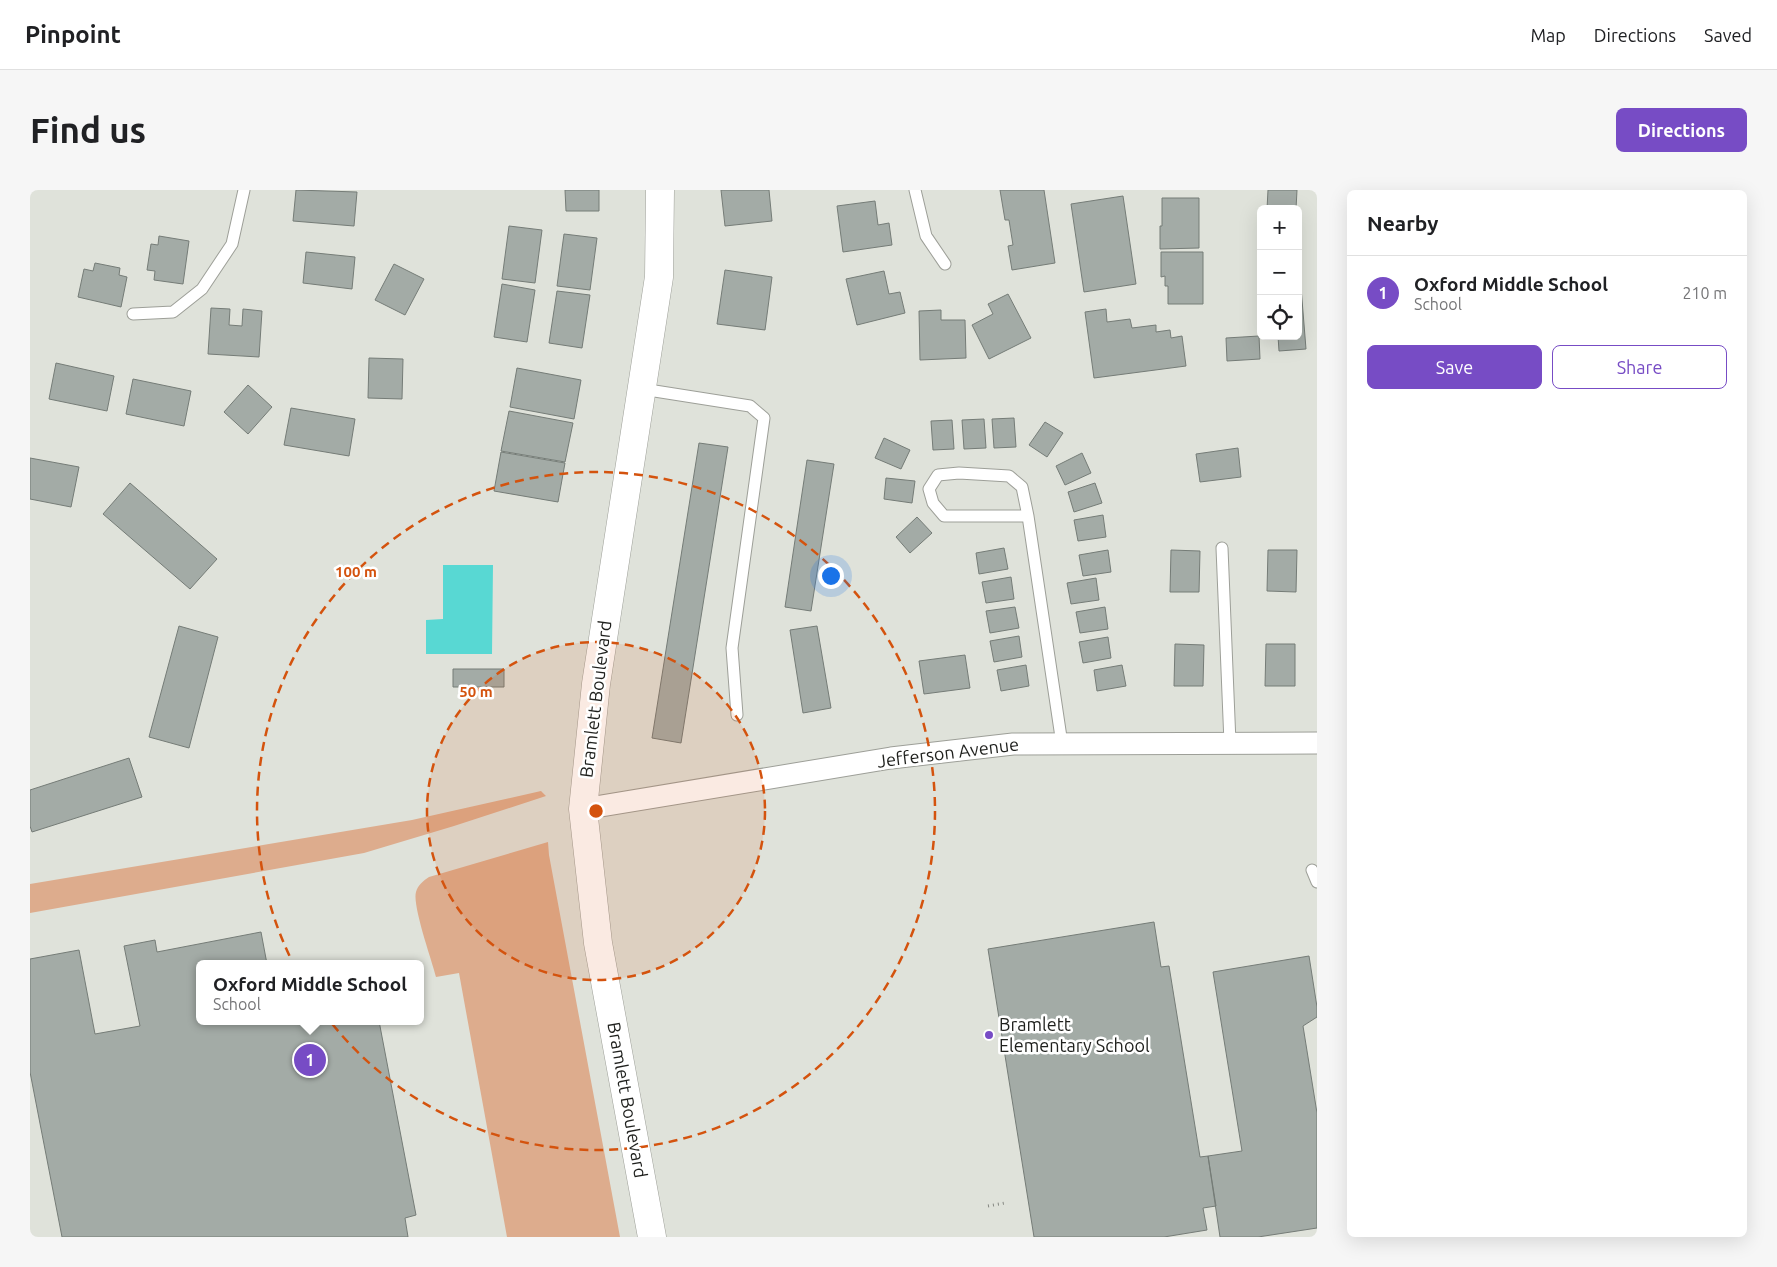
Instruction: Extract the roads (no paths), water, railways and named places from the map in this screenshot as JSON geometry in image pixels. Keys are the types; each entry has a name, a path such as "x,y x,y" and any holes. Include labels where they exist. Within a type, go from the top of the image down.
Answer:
{"street":[{"name":"Bramlett Boulevard","path":"652,1237 598,944 583,809 596,684 659,277 660,190"},
{"name":"Jefferson Avenue","path":"583,809 891,758 1013,744 1317,743"}],"lane":[{"path":"133,314 173,312 202,289 232,244 244,190"},
{"path":"915,190 926,236 945,264"},
{"path":"642,388 750,406 764,418 732,648 737,715"},
{"path":"1028,516 944,516 933,504 928,489 938,475 958,473 1009,476 1022,488 1028,516 1062,744"},
{"path":"1222,548 1230,743"},
{"path":"1312,870 1317,882"}],"water":[{"path":"443,565 493,565 492,654 426,654 426,620 443,619"}],"place":[{"name":"Bramlett Elementary School","path":"989,1035"},
{"name":"Oxford Middle School","path":"310,1060"}]}
